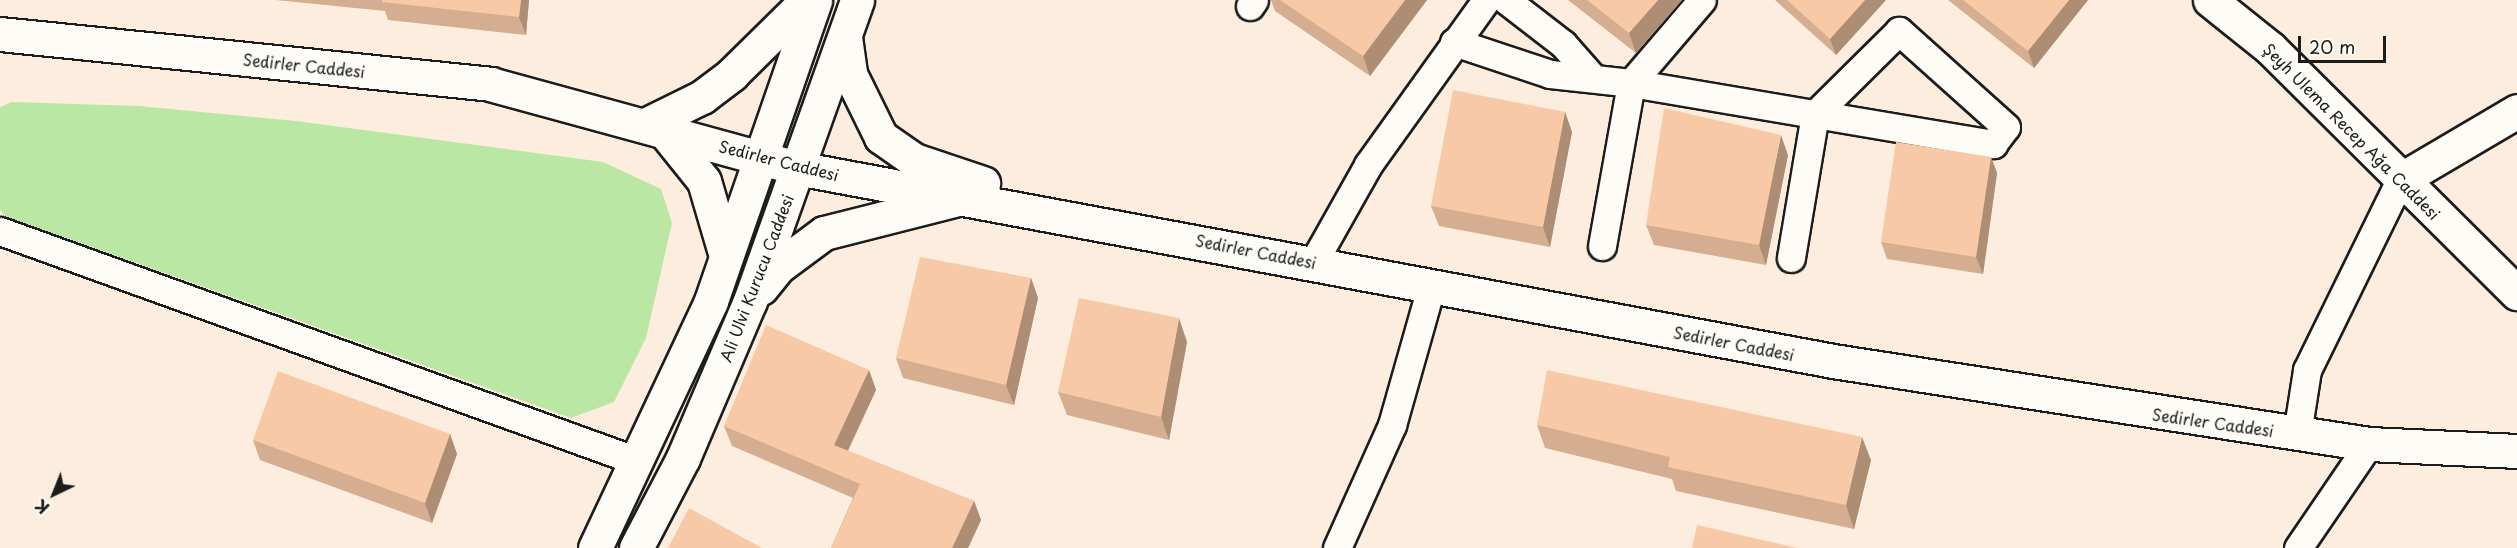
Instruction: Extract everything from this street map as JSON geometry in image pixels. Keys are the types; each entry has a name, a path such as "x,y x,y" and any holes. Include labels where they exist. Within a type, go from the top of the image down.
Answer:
{"street":[{"path":"726,256 704,181 654,128 702,97 732,74 807,0"},
{"name":"Ali Ulvi Kurucu Caddesi","path":"595,548 711,301 759,156 815,0"},
{"name":"Ali Ulvi Kurucu Caddesi","path":"636,548 683,458 750,301 857,0"},
{"path":"1314,261 1368,165 1486,0"},
{"path":"1506,0 1563,44 1593,78"},
{"path":"1602,246 1631,83 1702,0"},
{"name":"Şeyh Ulema Recep Ağa Caddesi","path":"2210,0 2270,48 2400,180 2517,293"},
{"path":"1454,42 1499,61 1593,78 1631,83 1815,114 1993,144 2006,126 1899,31 1815,114 1791,258"},
{"path":"845,33 850,74 881,137 914,160 1105,222"},
{"name":"Sedirler Caddesi","path":"0,34 490,84 797,168 1314,261 1431,287 1833,362 2368,444 2517,451"},
{"path":"2297,434 2307,370 2400,180 2517,111"},
{"path":"750,301 778,267 824,233 966,197"},
{"path":"0,231 637,462"},
{"path":"1337,548 1392,425 1431,287"},
{"path":"2298,548 2368,444"}],"green space":[{"path":"12,102 139,106 296,121 603,162 661,189 672,223 646,338 614,402 571,418 5,216 0,210 0,107"}],"building":[{"path":"382,0 521,0 519,17 382,2"},
{"path":"1280,0 1405,0 1363,56"},
{"path":"1587,0 1658,0 1629,33"},
{"path":"1787,0 1865,0 1830,39"},
{"path":"1963,0 2069,0 2028,51"},
{"path":"1453,90 1565,112 1543,227 1431,206"},
{"path":"1664,108 1781,135 1759,245 1646,225"},
{"path":"1896,142 1991,157 1976,257 1881,242"},
{"path":"920,257 1031,278 1006,385 896,358"},
{"path":"1079,298 1179,318 1161,417 1058,392"},
{"path":"766,325 869,370 834,445 974,501 952,548 831,548 860,484 724,426"},
{"path":"1547,370 1862,437 1846,505 1668,467 1670,457 1537,425"},
{"path":"278,371 450,434 425,503 253,440"},
{"path":"689,508 762,548 668,548"},
{"path":"1697,525 1797,548 1692,548"}]}
